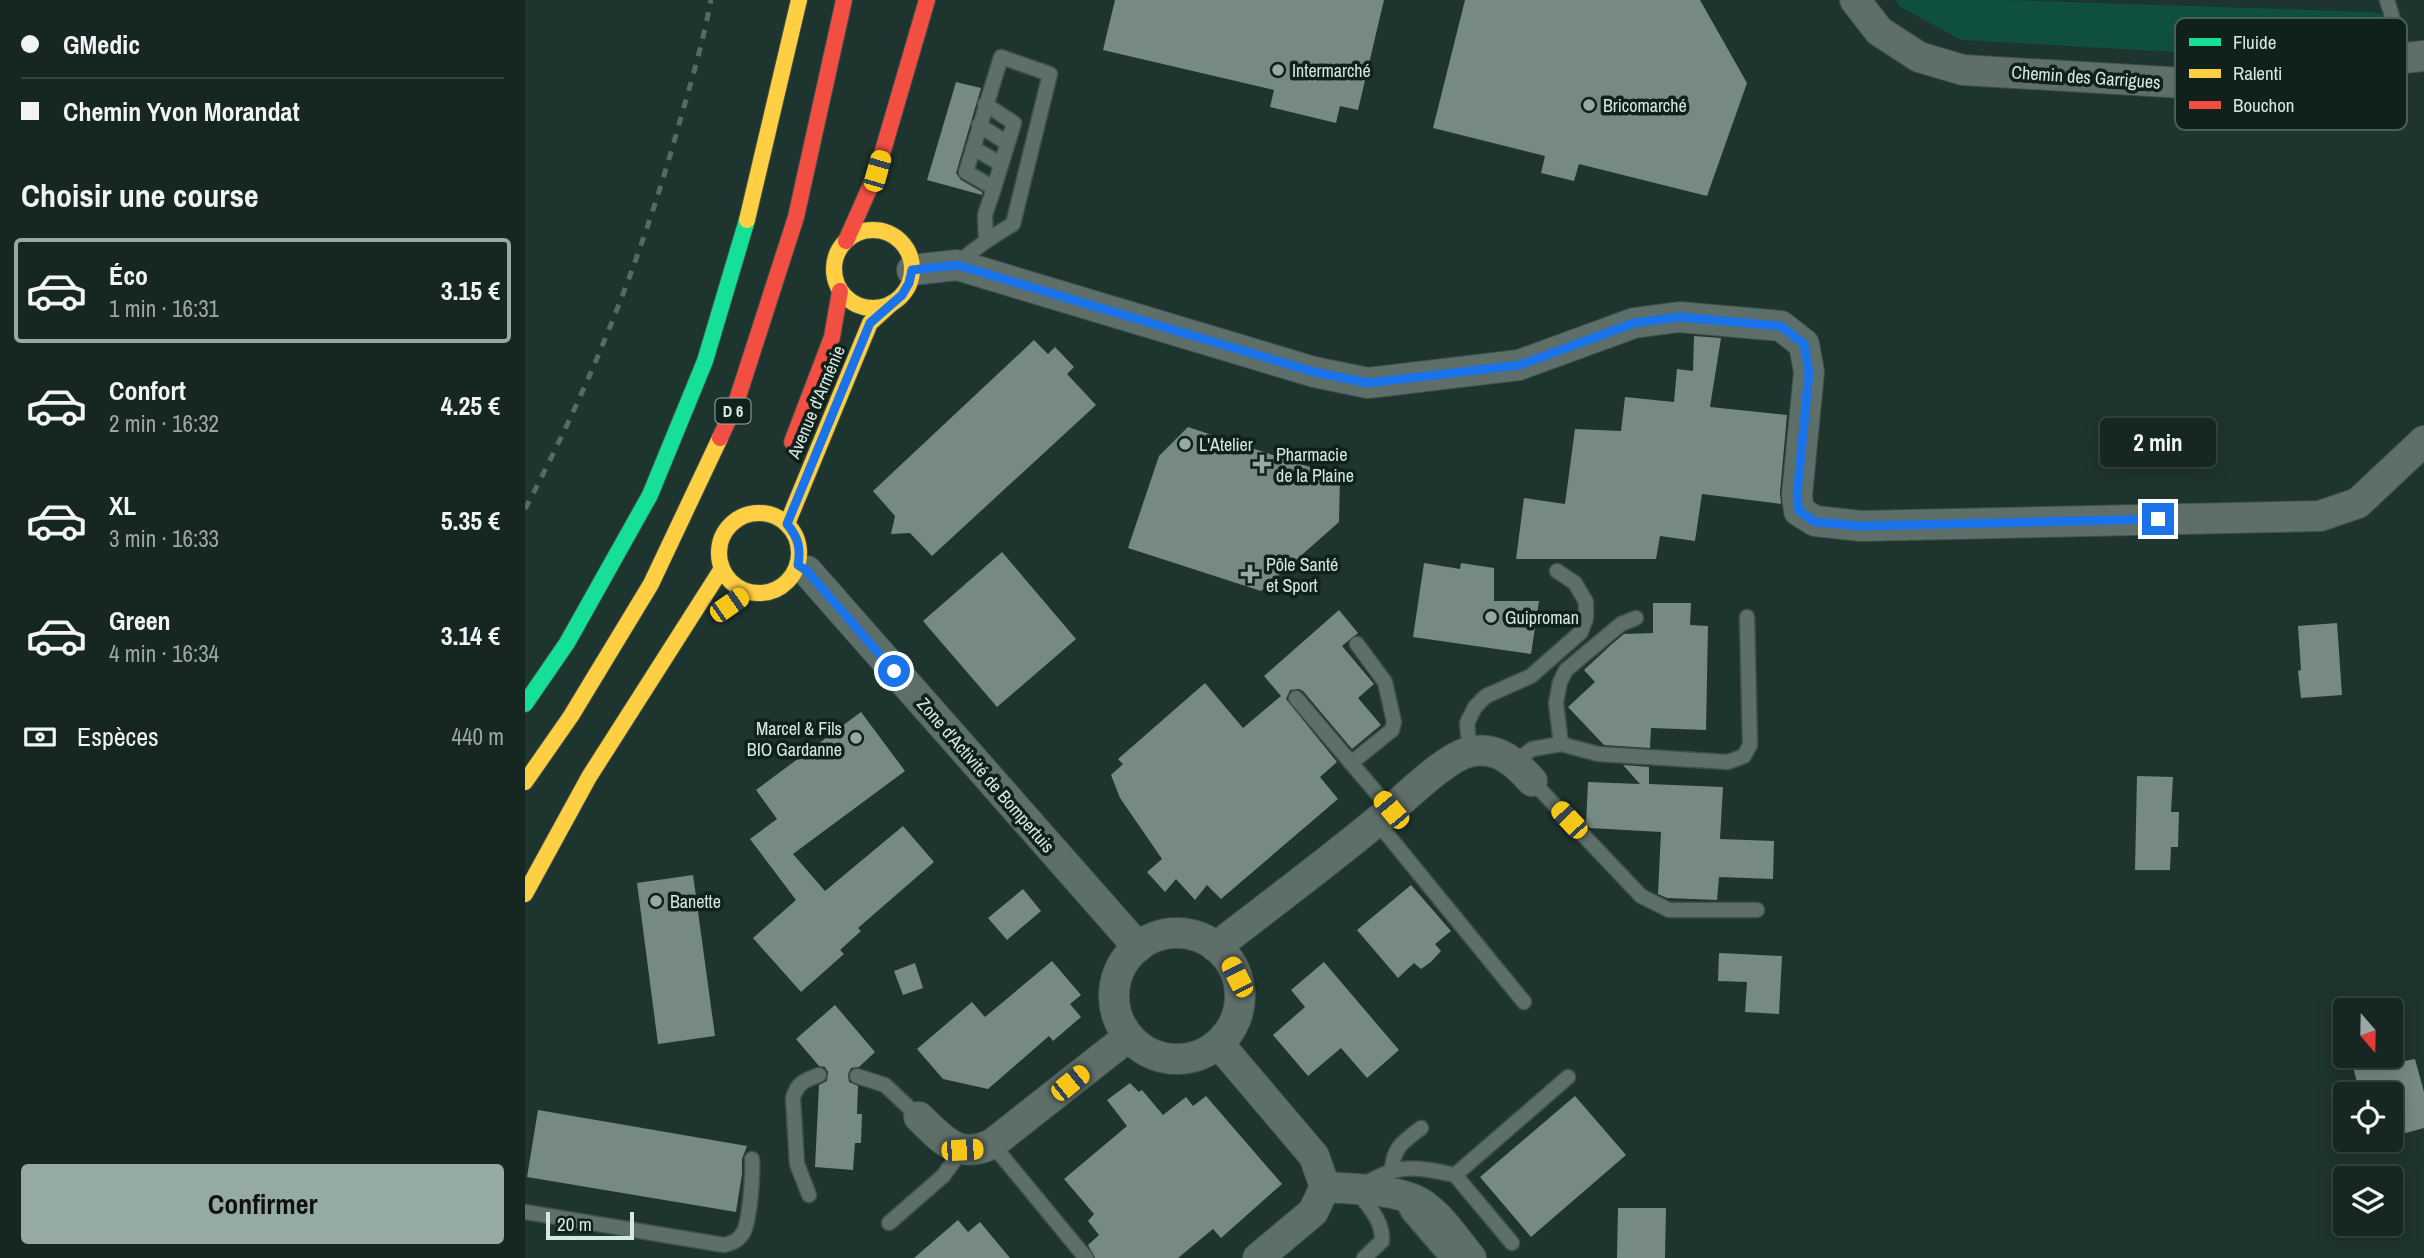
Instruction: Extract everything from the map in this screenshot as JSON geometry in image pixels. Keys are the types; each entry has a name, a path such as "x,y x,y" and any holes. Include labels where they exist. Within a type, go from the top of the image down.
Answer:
{"main road":[{"name":"D 6","path":"525,704 567,643 650,495 705,361 745,229 799,0"},
{"name":"D 6","path":"525,782 571,716 651,584 736,403 796,217 845,0"},
{"path":"846,241 877,171 927,0"},
{"path":"877,171 880,200"},
{"path":"884,217 894,237"},
{"path":"869,230 882,231 894,237 904,246 910,257 912,270 902,295 892,303 869,308 848,299 840,291 834,270 839,249 857,233 869,230"},
{"name":"Avenue d'Arménie","path":"786,457 832,337 840,291"},
{"name":"Avenue d'Arménie","path":"787,524 870,323 892,303"},
{"path":"768,508 787,524 800,548 803,568 777,590 766,593 747,592 729,581 718,557 719,543 733,522 768,508"},
{"path":"525,894 589,777 722,570"},
{"path":"729,605 747,592"},
{"path":"640,694 711,618"},
{"path":"525,865 589,777"}],"street":[{"name":"Chemin des Garrigues","path":"1855,0 1878,31 1919,57 1963,70 2175,82"},
{"path":"912,270 957,265 1314,372 1368,383 1520,365 1645,321 1679,317 1781,326 1804,344 1809,372 1797,495 1799,511 1815,522 1861,526 2320,516 2358,503 2424,441"},
{"name":"Zone d'Activité de Bompertuis","path":"803,568 1138,947"},
{"path":"1216,947 1384,816 1451,760 1470,752 1490,751 1524,772"},
{"path":"1177,933 1198,937 1216,947 1229,960 1237,977 1240,995 1238,1013 1231,1030 1219,1044 1202,1055 1182,1059 1161,1058 1143,1050 1128,1037 1117,1019 1114,990 1124,961 1138,947 1156,936 1177,933"},
{"path":"919,1117 944,1142 962,1150 980,1150 992,1144 1128,1037"},
{"path":"1219,1044 1314,1156 1325,1187 1313,1212 1258,1258"},
{"path":"1325,1187 1356,1190 1395,1183 1429,1210 1471,1258"}],"lane":[{"path":"2387,0 2396,18"},
{"path":"2407,41 2415,57"},
{"path":"957,265 976,247 1013,225 1050,74 1001,57 966,172 993,188"},
{"path":"985,104 1014,123 985,215 986,241"},
{"path":"979,125 1007,143"},
{"path":"973,148 1001,164"},
{"path":"1470,752 1467,723 1475,707 1486,696 1531,676 1581,632 1586,618 1586,602 1575,583 1557,571"},
{"path":"1747,617 1750,745 1744,755 1728,762 1598,754 1561,744 1532,749 1524,772 1641,896 1669,910 1757,910"},
{"path":"1561,744 1556,703 1560,682 1566,670 1621,624 1636,618"},
{"path":"1352,763 1392,730 1394,722 1385,682 1357,645"},
{"path":"1296,698 1352,763 1384,816 1524,1002"},
{"path":"809,1195 797,1164 793,1097 796,1088 804,1080 819,1075"},
{"path":"857,1076 885,1085 919,1117"},
{"path":"1455,1175 1568,1077"},
{"path":"1421,1128 1401,1144 1392,1156 1395,1183 1409,1214 1447,1258"},
{"path":"992,1144 1086,1258"},
{"path":"889,1223 943,1176 962,1150"},
{"path":"525,1212 724,1245 736,1241 744,1231 753,1174 752,1159"},
{"path":"1395,1183 1403,1168 1425,1168 1455,1175 1512,1243"},
{"path":"1356,1190 1375,1215 1382,1233 1382,1241 1364,1258"}],"green space":[{"path":"1896,0 2008,0 2371,12 2385,15 2386,18 2175,18 2175,52 1961,40 1899,6"}],"building":[{"name":"Intermarché","path":"1115,0 1384,0 1358,110 1340,106 1336,123 1270,107 1274,90 1103,50"},
{"name":"Bricomarché","path":"1465,0 1700,0 1747,83 1707,196 1579,164 1574,181 1541,173 1545,156 1433,128"},
{"path":"956,82 981,88 956,173 961,180 982,192 982,195 927,180"},
{"path":"1694,336 1721,338 1710,407 1787,415 1781,504 1702,494 1695,541 1660,536 1656,559 1516,559 1524,498 1565,504 1575,429 1621,431 1625,397 1674,402 1677,369 1693,371"},
{"path":"1034,340 1048,354 1055,347 1074,367 1067,374 1096,405 932,556 910,533 891,534 895,516 873,491"},
{"path":"1188,427 1340,477 1339,522 1261,591 1128,548 1159,456"},
{"path":"1002,552 1076,639 997,707 923,621"},
{"path":"1424,563 1460,569 1461,563 1494,568 1494,601 1539,601 1531,654 1413,637"},
{"path":"1653,603 1691,603 1690,625 1708,626 1706,730 1651,728 1650,748 1604,745 1568,707 1595,682 1584,670 1612,644 1624,634 1653,633"},
{"path":"1339,610 1358,633 1342,646 1374,684 1358,698 1381,725 1352,749 1303,691 1290,690 1286,699 1337,762 1320,777 1338,799 1221,899 1207,885 1195,900 1176,879 1165,892 1147,872 1162,859 1120,798 1111,775 1123,764 1118,759 1205,683 1243,728 1281,696 1264,676"},
{"path":"2337,623 2342,695 2301,698 2298,626"},
{"path":"861,712 905,771 793,854 825,891 903,826 934,862 858,928 861,931 840,950 844,954 801,992 753,938 796,900 750,839 777,819 756,790"},
{"path":"1623,765 1649,767 1649,784 1723,787 1720,839 1774,841 1773,879 1719,877 1717,900 1667,898 1658,894 1661,832 1590,828 1586,824 1588,782 1640,784"},
{"path":"2137,776 2173,777 2171,812 2179,812 2178,847 2171,847 2170,870 2135,870"},
{"path":"693,875 715,1036 658,1044 637,883"},
{"path":"1411,885 1451,931 1435,944 1441,951 1431,962 1421,969 1414,963 1398,978 1357,930"},
{"path":"1023,889 1041,911 1007,940 988,918"},
{"path":"1719,953 1782,956 1779,1014 1745,1012 1747,982 1718,981"},
{"path":"1052,961 1081,995 1070,1004 1081,1017 1053,1041 1049,1036 988,1089 943,1079 917,1049 972,1002 985,1017"},
{"path":"1324,962 1399,1050 1367,1078 1341,1048 1308,1076 1273,1035 1305,1007 1291,990"},
{"path":"915,963 923,988 903,995 894,971"},
{"path":"835,1005 875,1052 859,1067 851,1068 848,1074 849,1082 858,1086 857,1114 862,1114 861,1143 855,1143 853,1170 815,1167 819,1085 827,1081 828,1072 825,1067 819,1066 796,1039"},
{"path":"2415,1059 2424,1092 2424,1128 2403,1134 2403,1082 2357,1082 2353,1068 2403,1068 2403,1061"},
{"path":"1130,1083 1139,1092 1142,1090 1163,1115 1186,1097 1193,1106 1206,1096 1282,1184 1221,1238 1213,1229 1178,1258 1095,1258 1088,1245 1099,1235 1088,1221 1094,1214 1064,1179 1127,1126 1107,1100"},
{"path":"1575,1096 1626,1155 1531,1237 1480,1177"},
{"path":"538,1110 747,1146 742,1159 736,1212 527,1177"},
{"path":"1618,1208 1666,1208 1665,1258 1617,1258"},
{"path":"958,1220 968,1232 980,1222 1010,1258 914,1258"}],"railway":[{"path":"525,509 593,368 631,272 697,62 711,0"}],"traffic: fast":[{"path":"525,704 567,643 650,495 705,361 747,220"}],"traffic: slow":[{"path":"747,220 799,0"},
{"path":"873,230 888,233 900,242 909,254 912,269 909,284 900,296 888,305 873,308 858,305 846,296 837,284 834,269 837,254 846,242 858,233 873,230"},
{"path":"787,524 870,323 892,303"},
{"path":"525,782 571,716 651,584 720,438"},
{"path":"751,513 767,513 788,524 799,545 799,553 799,561 788,582 767,593 751,593 737,587 725,575 719,561 719,545 725,531 737,519 751,513"},
{"path":"525,894 589,777 721,570"}],"traffic: jam":[{"path":"720,438 736,403 796,217 844,0"},
{"path":"846,241 877,171 927,0"},
{"path":"792,442 832,337 840,291"}],"place":[{"name":"Intermarché","path":"1278,70"},
{"name":"Bricomarché","path":"1589,105"},
{"name":"L'Atelier","path":"1185,444"},
{"name":"Pharmacie de la Plaine","path":"1262,464"},
{"name":"Pôle Santé et Sport","path":"1250,574"},
{"name":"Guiproman","path":"1491,617"},
{"name":"Marcel & Fils BIO Gardanne","path":"856,738"},
{"name":"Banette","path":"656,901"}],"route":[{"path":"894,671 807,571 798,565 800,548 794,532 787,524 870,323 902,295 912,270 928,267 957,265 1314,372 1368,383 1400,377 1449,375 1520,365 1634,323 1679,317 1781,326 1804,344 1809,372 1797,495 1799,511 1815,522 1861,526 2158,519"}]}
